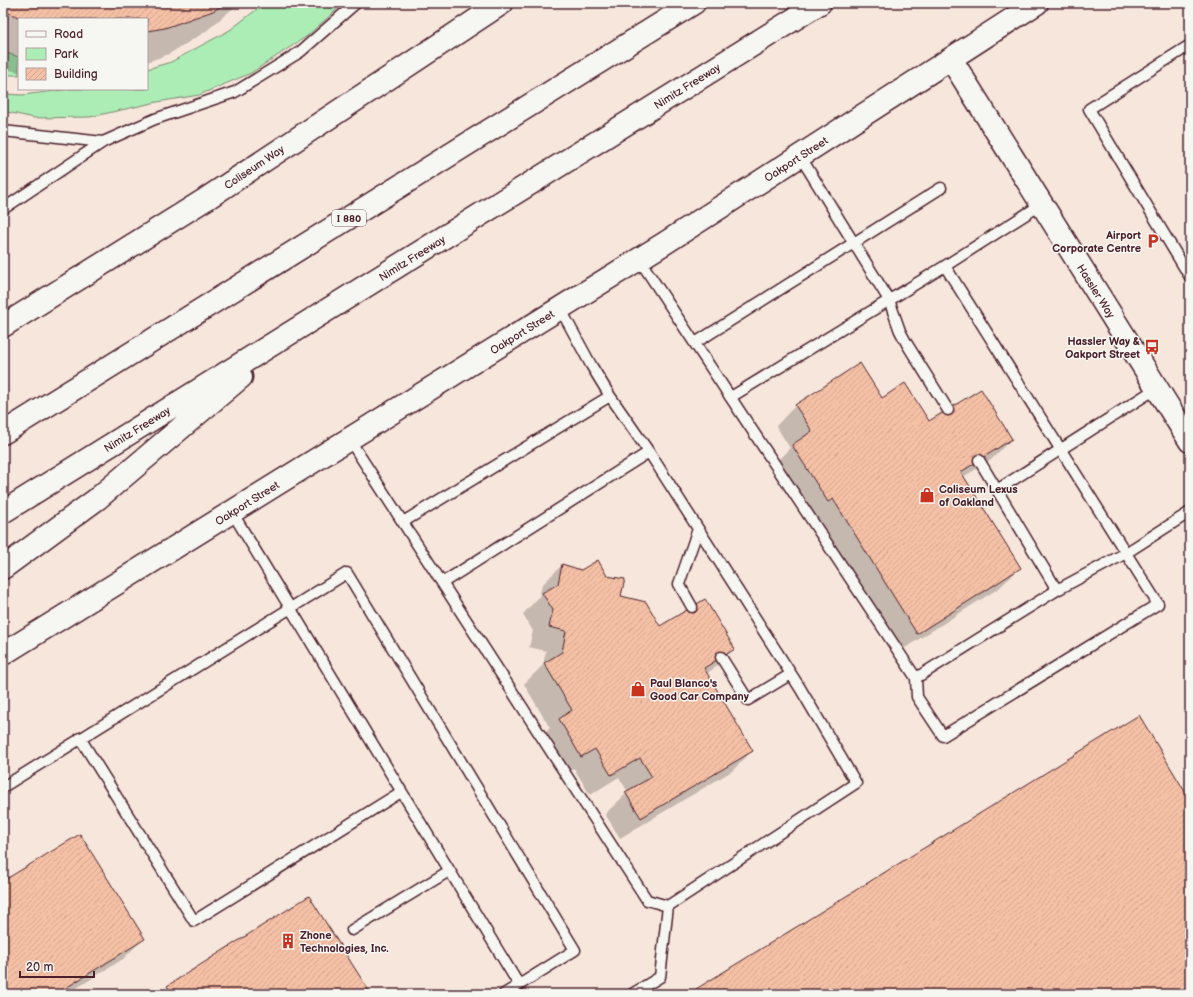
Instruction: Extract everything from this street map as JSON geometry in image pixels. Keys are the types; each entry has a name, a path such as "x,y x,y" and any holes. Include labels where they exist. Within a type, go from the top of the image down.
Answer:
{"main road":[{"name":"Coliseum Way","path":"3,326 13,313 206,199 502,3"},
{"name":"I 880","path":"3,433 694,3"},
{"name":"Nimitz Freeway","path":"3,512 820,3"},
{"name":"Oakport Street","path":"3,654 639,259 1037,3"},
{"name":"Hassler Way","path":"951,59 1157,388 1187,431"},
{"path":"3,568 98,499 295,330"}],"lane":[{"path":"3,209 103,142 155,119 235,92 300,52 356,3"},
{"path":"1190,45 1089,109 1190,277"},
{"path":"3,132 103,142"},
{"path":"800,156 889,300 900,331 948,410"},
{"path":"695,343 941,188"},
{"path":"731,397 945,266 1042,204"},
{"path":"639,259 916,678 917,697 943,736 1158,604 945,266"},
{"path":"349,439 647,900 668,906 856,783 791,674 649,452 610,396 591,365 560,308"},
{"path":"997,490 1157,388"},
{"path":"403,522 610,396"},
{"path":"442,583 649,452"},
{"path":"979,460 1057,590"},
{"path":"232,512 519,985"},
{"path":"916,678 1057,590 1126,553 1190,512"},
{"path":"692,607 679,584 698,528"},
{"path":"3,787 347,573 575,950 504,994"},
{"path":"722,657 748,700 791,674"},
{"path":"80,738 194,921 401,792"},
{"path":"352,930 449,871"},
{"path":"632,994 660,977 668,906"}],"green space":[{"path":"265,3 344,3 307,36 251,73 199,95 157,102 90,117 34,118 3,111 3,94 22,95 63,90 148,90 148,69 171,62 230,30"},
{"path":"3,52 18,57 18,75 3,75"}],"building":[{"path":"3,3 227,3 213,11 165,28 148,31 148,18 21,18 3,11"},
{"path":"860,363 882,398 905,383 929,421 981,389 1012,439 961,472 1021,568 917,634 833,499 828,502 792,445 812,431 795,405"},
{"name":"Paul Blanco's Good Car Company","path":"598,560 607,576 625,579 621,596 646,602 660,626 705,599 735,649 704,668 753,751 641,818 625,792 652,777 640,758 611,775 595,749 581,757 559,719 572,710 544,663 562,652 566,631 549,627 553,610 542,593 558,584 562,564 581,570"},
{"path":"1139,715 1190,800 1190,994 688,994"},
{"path":"80,834 145,939 56,994 3,994 3,881"},
{"name":"Zhone Technologies, Inc.","path":"309,896 371,994 172,994 167,986"}],"place":[{"name":"Airport Corporate Centre","path":"1153,241"},
{"name":"Hassler Way & Oakport Street","path":"1152,347"},
{"name":"Coliseum Lexus of Oakland","path":"927,495"},
{"name":"Paul Blanco's Good Car Company","path":"638,689"},
{"name":"Zhone Technologies, Inc.","path":"288,941"}]}
